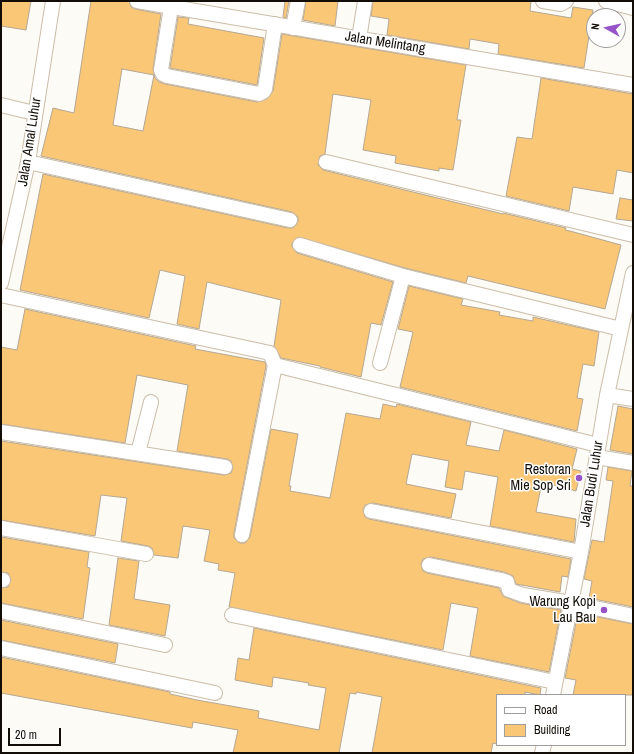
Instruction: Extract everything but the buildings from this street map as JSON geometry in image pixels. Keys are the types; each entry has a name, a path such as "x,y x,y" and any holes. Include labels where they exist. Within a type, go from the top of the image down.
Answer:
{"street":[{"name":"Jalan Amal Luhur","path":"1,283 28,162 34,113 53,1"},
{"name":"Jalan Melintang","path":"137,1 171,7 193,6 293,28 536,67 633,85"},
{"path":"293,28 298,1"},
{"path":"359,39 365,1"},
{"path":"543,1 561,4 566,1"},
{"path":"606,1 633,8"},
{"path":"171,7 161,70 163,74 259,94 265,89 276,24"},
{"path":"1,105 34,113"},
{"path":"28,162 290,220"},
{"path":"326,162 633,235"},
{"path":"300,245 404,276 621,329"},
{"name":"Jalan Budi Luhur","path":"554,688 581,552 607,395 633,273"},
{"path":"380,363 404,276"},
{"path":"1,295 270,352 275,365 242,535"},
{"path":"275,365 598,451 633,463"},
{"path":"607,395 633,399"},
{"path":"138,453 151,402"},
{"path":"1,432 225,468"},
{"path":"371,511 581,552"},
{"path":"1,528 146,554"},
{"path":"429,565 501,580 507,582 509,590 522,595 571,603 633,616"},
{"path":"1,611 165,645"},
{"path":"232,615 554,688"},
{"path":"1,648 215,693"}],"place":[{"name":"Restoran Mie Sop Sri","path":"579,478"},
{"name":"Warung Kopi Lau Bau","path":"604,610"}]}
